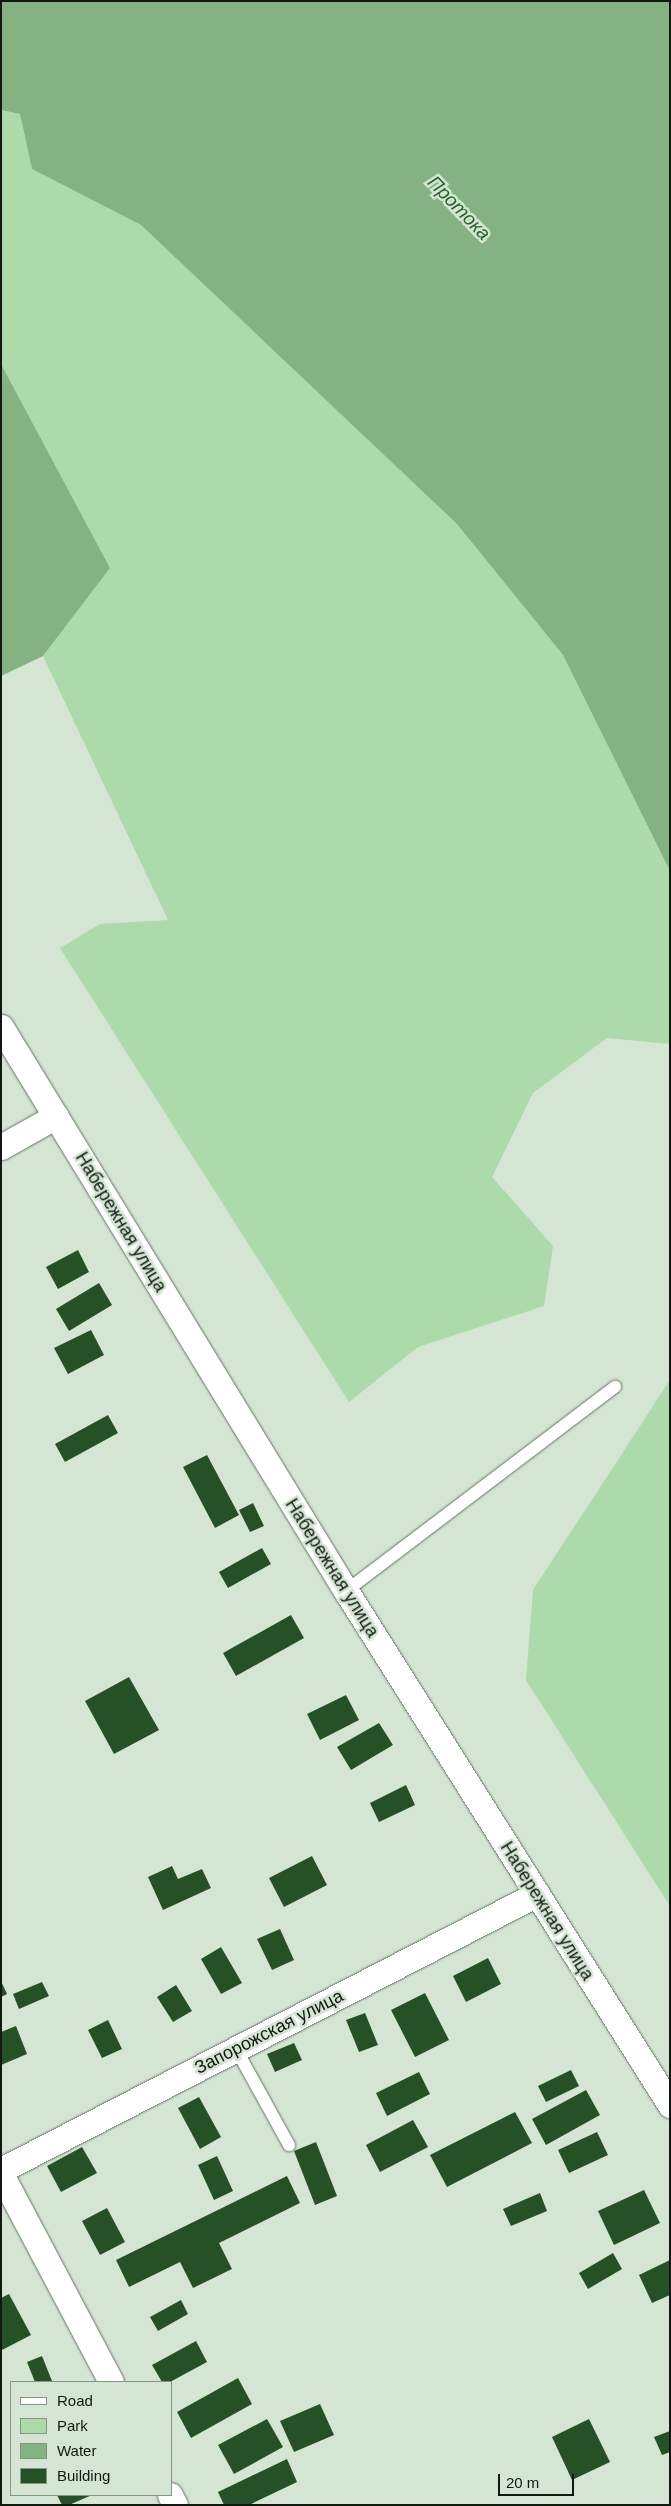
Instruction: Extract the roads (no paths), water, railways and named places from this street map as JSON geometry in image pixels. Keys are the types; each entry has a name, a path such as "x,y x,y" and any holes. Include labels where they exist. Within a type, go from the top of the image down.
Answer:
{"street":[{"name":"Набережная улица","path":"1,1027 346,1591 670,2104"},
{"path":"1,1147 56,1116"},
{"name":"Запорожская улица","path":"1,2170 537,1894"},
{"path":"1,2174 110,2381"}],"lane":[{"path":"346,1591 616,1387"},
{"path":"236,2049 289,2146"}],"water":[{"name":"Протока","path":"1,1 670,1 670,871 563,655 457,524 141,225 32,169 20,114 1,110"},
{"path":"1,364 110,568 43,656 1,676"}]}
